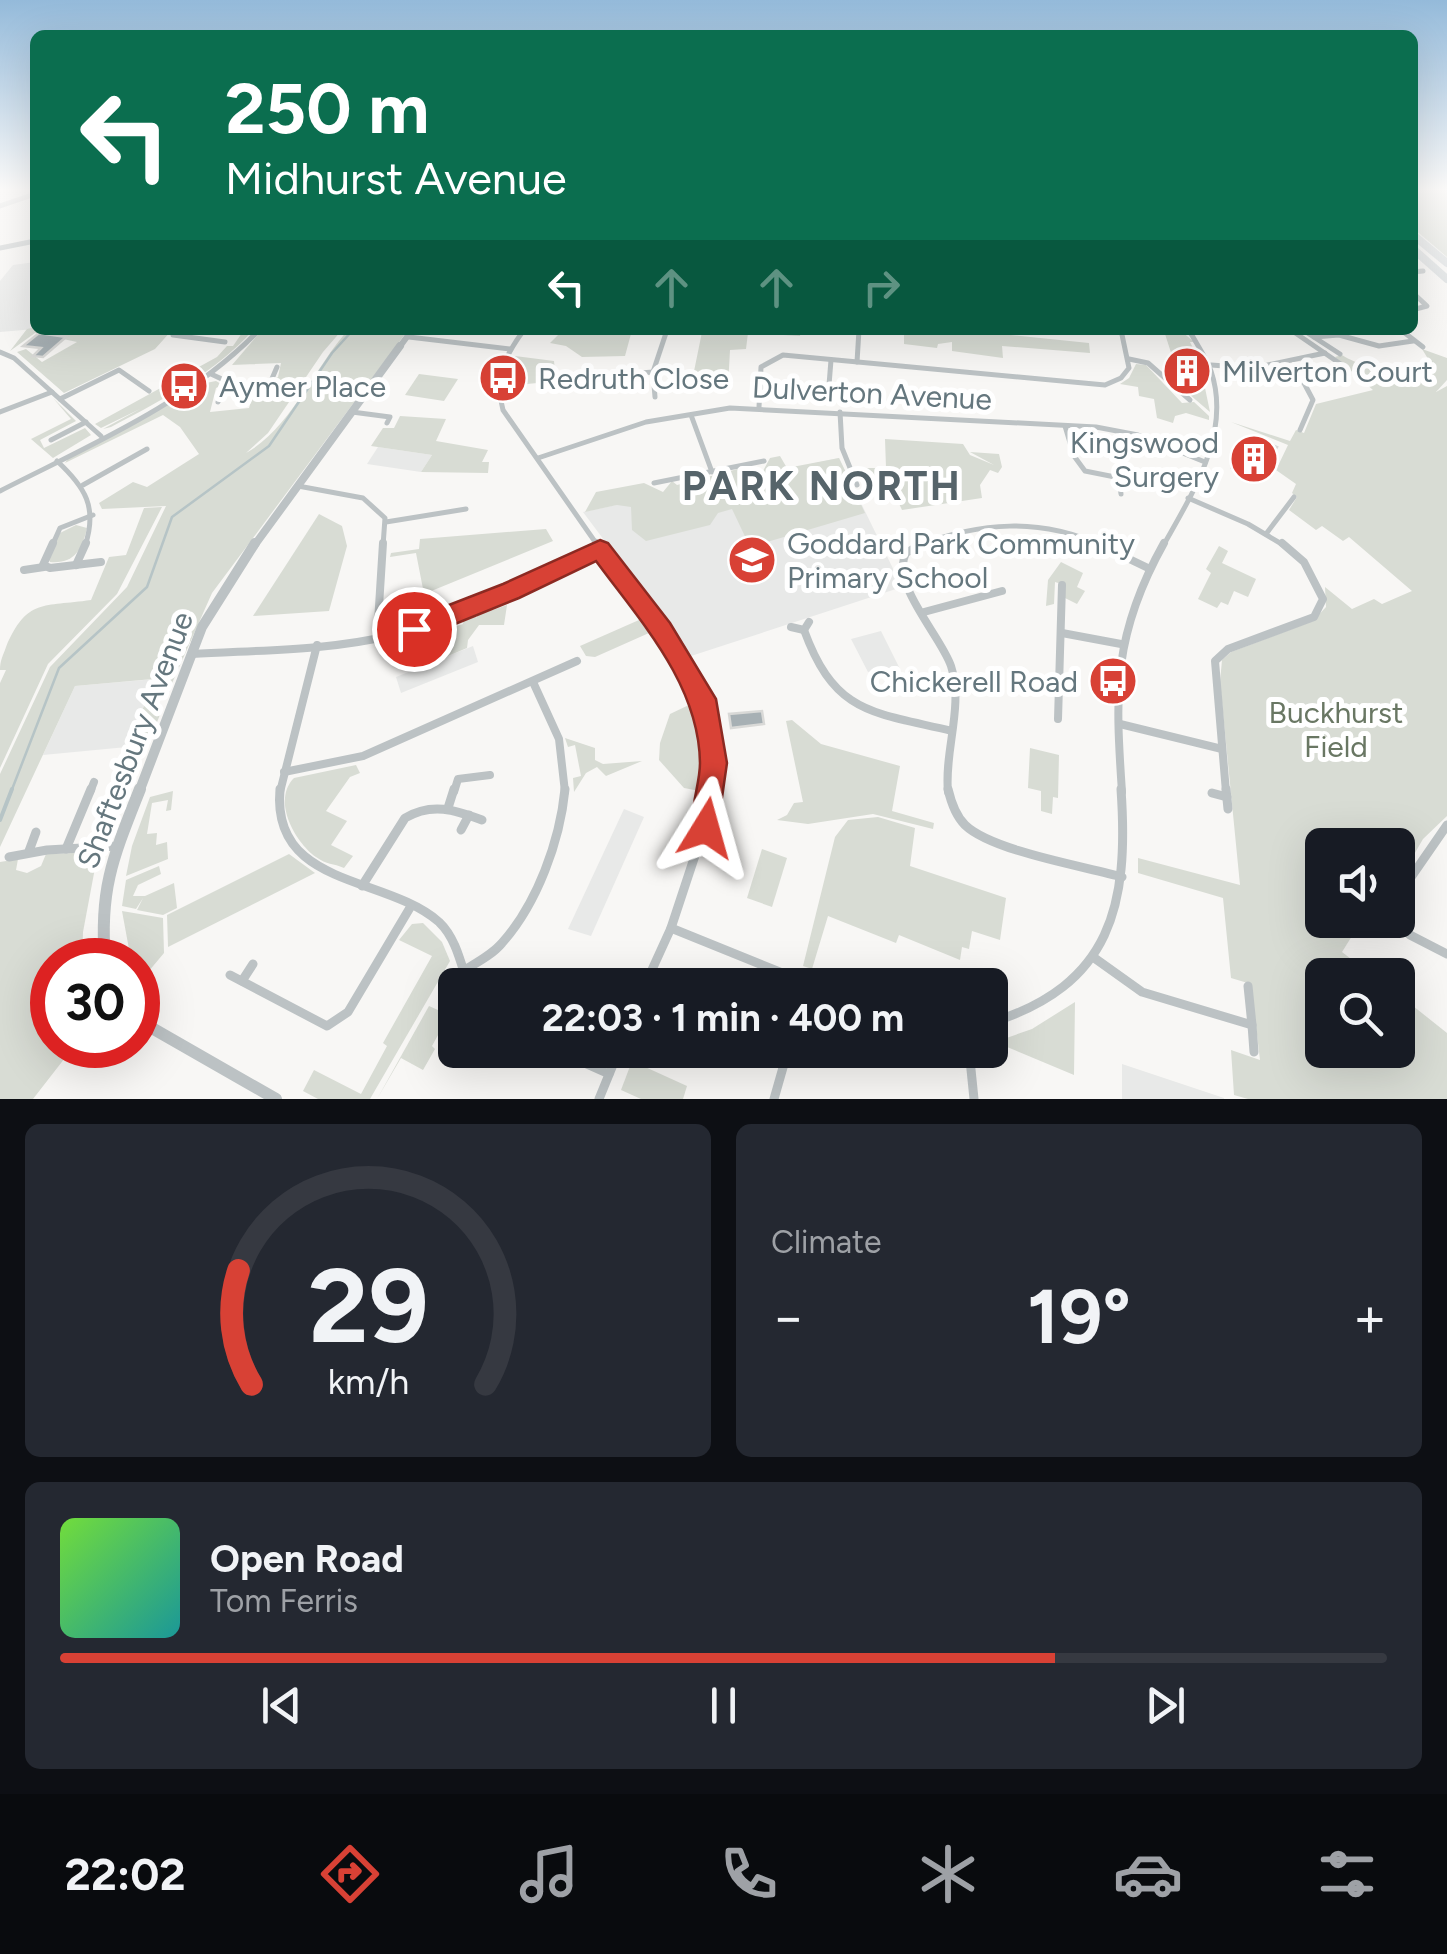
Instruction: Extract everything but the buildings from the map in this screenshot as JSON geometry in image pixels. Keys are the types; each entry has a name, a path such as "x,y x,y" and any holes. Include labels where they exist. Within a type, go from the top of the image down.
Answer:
{"main road":[{"path":"1421,241 1447,264"},
{"path":"1418,253 1447,279"}],"street":[{"path":"0,248 30,242"},
{"path":"1418,271 1423,271"},
{"path":"173,335 222,342 213,349"},
{"path":"0,491 210,374 253,335"},
{"name":"Shaftesbury Avenue","path":"104,938 103,900 117,846 218,596 409,335"},
{"path":"417,335 510,349"},
{"path":"520,335 499,376 500,400 509,420 674,650 707,711 714,763 712,804 671,928 653,968"},
{"path":"644,393 654,394 652,372 665,335"},
{"path":"857,362 859,335"},
{"path":"759,408 760,369 768,359 783,355 1097,386 1120,380 1129,368 1121,335"},
{"path":"1008,1018 1058,993 1094,957 1112,922 1122,877 1122,644 1130,610 1148,568 1215,442 1220,411 1210,366 1192,335"},
{"path":"1299,335 1345,367"},
{"path":"1311,335 1340,354"},
{"path":"1314,337 1320,335"},
{"path":"1332,335 1361,338 1383,346 1413,341"},
{"path":"1406,335 1423,348"},
{"path":"0,352 14,358 101,436"},
{"path":"1210,366 1254,368 1325,352"},
{"path":"831,360 831,382"},
{"path":"1128,360 1148,363 1190,400"},
{"path":"1281,363 1304,383 1313,400 1300,430"},
{"path":"218,402 222,390 227,388 271,381 276,367"},
{"path":"60,399 118,370 149,391"},
{"path":"580,375 652,372"},
{"path":"210,374 226,380 227,388"},
{"path":"1,413 52,392"},
{"name":"Dulverton Avenue","path":"538,458 610,430 690,415 759,408 1065,426 1138,435 1205,462"},
{"path":"352,412 390,417 387,423"},
{"path":"840,412 842,448 857,485"},
{"path":"690,415 712,472"},
{"path":"52,440 86,422"},
{"path":"1065,426 1079,468 1135,481"},
{"path":"83,485 147,449"},
{"path":"56,461 83,485 91,499 92,528 76,564"},
{"path":"654,483 764,461"},
{"path":"1119,479 1121,494"},
{"path":"298,486 363,498 377,508 386,522 378,638"},
{"path":"1266,534 1294,496"},
{"path":"457,509 458,498"},
{"path":"1188,498 1266,534 1310,567 1321,587 1322,606 1308,620 1234,646 1217,657 1215,672 1228,808"},
{"path":"386,522 466,509"},
{"path":"45,567 43,562 60,528 93,515"},
{"path":"1122,877 986,838 968,828 948,794 956,689 952,670 902,573 902,561 919,544 1002,522 1028,521 1074,531 1148,568"},
{"path":"192,654 378,638 466,610 600,549"},
{"path":"24,570 100,562"},
{"path":"1058,719 1062,585"},
{"path":"924,612 1002,591"},
{"path":"791,627 806,626 828,685 844,700 952,731"},
{"path":"1062,633 1122,644"},
{"path":"316,645 284,772 279,808 283,824 297,848 326,871 411,906 443,926 462,968"},
{"path":"284,772 350,760 577,661"},
{"path":"468,968 493,952 511,932 564,814 566,777 561,748 533,682"},
{"path":"1120,724 1222,750"},
{"path":"448,808 458,779 490,775"},
{"path":"66,849 94,782"},
{"path":"1212,793 1227,797"},
{"path":"362,886 405,818 424,808 448,808 482,820"},
{"path":"462,830 469,815"},
{"path":"1415,871 1447,825"},
{"path":"28,852 36,832"},
{"path":"9,857 28,852 117,846"},
{"path":"230,975 327,1026 348,1012 411,906"},
{"path":"671,928 768,968"},
{"path":"1414,938 1447,954"},
{"path":"1094,957 1142,992 1252,1024"},
{"path":"242,980 253,964"},
{"path":"1248,986 1254,1052"},
{"path":"160,1033 276,1099"},
{"path":"596,1068 609,1074"},
{"path":"599,1099 612,1068"},
{"path":"774,1099 783,1068"},
{"path":"971,1068 974,1099"}],"shaded area":[{"path":"30,263 30,329 0,332 0,281 13,265"},
{"path":"378,447 432,455 421,472 367,464"},
{"name":"Goddard Park Community Primary School","path":"839,458 902,587 691,656 583,512"},
{"path":"881,631 900,669 882,674 876,670 868,672 851,639"},
{"path":"473,646 478,662 401,693 396,677"},
{"path":"155,679 127,747 43,755 75,686"},
{"path":"624,809 644,817 591,936 568,929"},
{"path":"1122,1064 1224,1098 1224,1099 1122,1099"}],"green space":[{"path":"1429,241 1447,241 1447,257"},
{"path":"27,329 32,335 10,351"},
{"path":"44,335 168,335 155,349 64,393 17,352 26,349 42,362 77,342"},
{"path":"241,335 248,335 223,359 151,406 111,427 103,429 140,409 101,428 95,424 217,357 227,346 233,346"},
{"path":"258,335 338,335 268,433 246,453 276,429 344,335 404,335 212,593 169,690 149,693 153,679 75,686 0,847 0,774 50,667 127,587 166,506 102,509 99,503 133,482 147,487 199,454 180,427 163,415 65,463 69,457 206,383 216,381 223,385 216,388 210,412 249,408 252,398 258,397 258,385 278,377 281,363 232,365"},
{"path":"558,335 631,335 625,356 582,357 566,346 550,343"},
{"path":"701,335 748,335 746,349 730,350 728,386 691,386"},
{"path":"904,335 1011,335 1089,343 1090,353 1002,346 1003,358 952,351 952,342 938,344 937,348 904,344"},
{"path":"1165,335 1186,335 1194,342 1190,342 1197,356 1186,357 1199,359 1210,412 1175,382 1178,378 1200,379 1193,363 1174,362"},
{"name":"Buckhurst Field","path":"1422,349 1447,358 1447,380 1436,392 1447,386 1447,816 1423,839 1415,853 1415,828 1305,828 1305,938 1351,938 1342,952 1350,958 1305,958 1305,1068 1415,1068 1415,1008 1447,1033 1447,1099 1248,1099 1234,1095 1231,1050 1260,1060 1251,984 1231,978 1223,898 1138,873 1138,858 1240,885 1220,682 1222,660 1231,652 1313,621 1326,607 1325,587 1352,609 1374,599 1382,604 1412,591 1349,537 1343,541 1322,526 1316,530 1289,510 1297,497 1292,493 1296,484 1276,470 1288,445 1231,422 1290,441 1296,430 1304,433 1316,404 1373,390 1335,357 1342,355 1362,365 1402,374 1425,372 1433,367"},
{"path":"515,356 554,361 555,372 576,375 570,380 506,386"},
{"path":"1136,364 1146,365 1182,403 1194,402 1209,420 1186,413 1175,416 1173,423 1157,418 1154,399 1139,396 1138,387 1120,384 1129,378"},
{"path":"419,374 458,379 444,401 405,395"},
{"path":"53,398 76,421 40,440 44,448 85,428 91,435 53,458 31,439 71,419"},
{"path":"400,416 446,419 436,441 488,450 482,462 489,462 488,473 421,472 432,455 371,446 383,428 394,428"},
{"path":"885,439 963,444 970,455 994,465 970,452 999,454 1002,467 998,473 990,470 980,485 982,498 902,510 887,478 864,482 868,475 859,471 886,468"},
{"path":"780,456 787,468 839,458 865,513 750,547 732,509 718,513 710,525 646,541 632,530 631,507 617,505 585,512 596,492 644,483 663,492 672,481 677,485 749,466 763,471 770,458"},
{"path":"162,507 117,594 48,664 0,768 0,683 6,670 0,667 14,631 29,612 38,608 91,600 109,557 126,555 144,508"},
{"path":"319,514 342,526 347,546 329,611 253,616"},
{"path":"76,525 87,528 79,549 65,561 50,562 48,558 60,533"},
{"path":"546,529 553,541 424,594 416,553 390,557 391,553 419,549 420,539"},
{"path":"1219,546 1228,551 1222,563 1256,579 1248,597 1234,591 1228,605 1221,602 1217,608 1198,599 1211,573 1206,569"},
{"path":"1061,562 1083,573 1077,587 1085,591 1077,604 1065,598 1065,585 1055,582 1054,604 1046,606 1048,580"},
{"path":"507,605 504,625 479,625 467,648 417,669 406,636 448,623 450,628 463,624 462,617 473,612 477,618 477,610"},
{"path":"639,620 649,633 595,657 586,656 580,646"},
{"path":"146,701 158,702 163,707 148,745 127,747"},
{"path":"691,704 701,746 700,791 684,788 659,760 670,714"},
{"path":"792,720 821,744 900,766 892,811 934,823 933,829 873,814 808,824 777,820 787,815 794,803 803,802 786,721"},
{"path":"565,738 595,748 595,760 603,764 642,761 606,776 597,767 586,773 574,792 573,778 581,776 575,745 568,747"},
{"path":"1030,748 1059,755 1058,798 1053,797 1052,814 1041,811 1041,791 1028,788"},
{"path":"356,765 360,773 350,777 326,811 347,821 331,845 353,856 344,868 320,860 300,841 288,820 285,797 294,778"},
{"path":"173,791 171,810 166,811 168,800 152,803 147,834 157,833 156,845 167,842 168,859 126,876 150,797"},
{"path":"878,817 915,828 910,866 1006,898 1000,940 972,931 969,949 962,947 960,960 899,935 896,943 828,916 812,968 803,966 835,837 848,820"},
{"path":"762,849 787,858 772,907 747,898"},
{"path":"98,852 83,938 30,938 30,1068 57,1068 33,1099 0,1099 0,862 18,859 16,870 27,873 41,866 46,854"},
{"path":"289,854 315,873 168,947 167,915"},
{"path":"159,866 161,874 138,885 133,896 145,896 174,883 177,908 163,915 137,910 143,898 136,909 122,906 126,880"},
{"path":"122,911 163,918 164,953 160,958 160,938 127,938"},
{"path":"423,923 442,942 450,961 446,968 438,968 438,982 370,1099 318,1099 303,1091 314,1070 361,1094 387,1046 383,1043 432,956 399,940 412,924"},
{"path":"1075,1002 1074,1075 1008,1047 1008,1037 1032,1029"},
{"path":"429,1006 438,1010 438,1035 432,1046 435,1049 423,1070 401,1058 377,1099"},
{"path":"629,1068 647,1068 687,1086 683,1099 641,1099 621,1090"}],"waterway":[{"path":"11,792 59,668 147,587 172,517 269,446 348,335"},
{"path":"0,820 12,789"}],"place":[{"name":"Milverton Court","path":"1187,371"},
{"name":"Redruth Close","path":"503,378"},
{"name":"Aymer Place","path":"184,386"},
{"name":"Kingswood Surgery","path":"1254,459"},
{"name":"Goddard Park Community Primary School","path":"752,560"},
{"name":"Chickerell Road","path":"1113,681"}],"district":[{"name":"PARK NORTH","path":"822,486"}],"route":[{"path":"414,629 511,591 600,549 661,630 703,699 714,763 712,804 706,828"}]}
